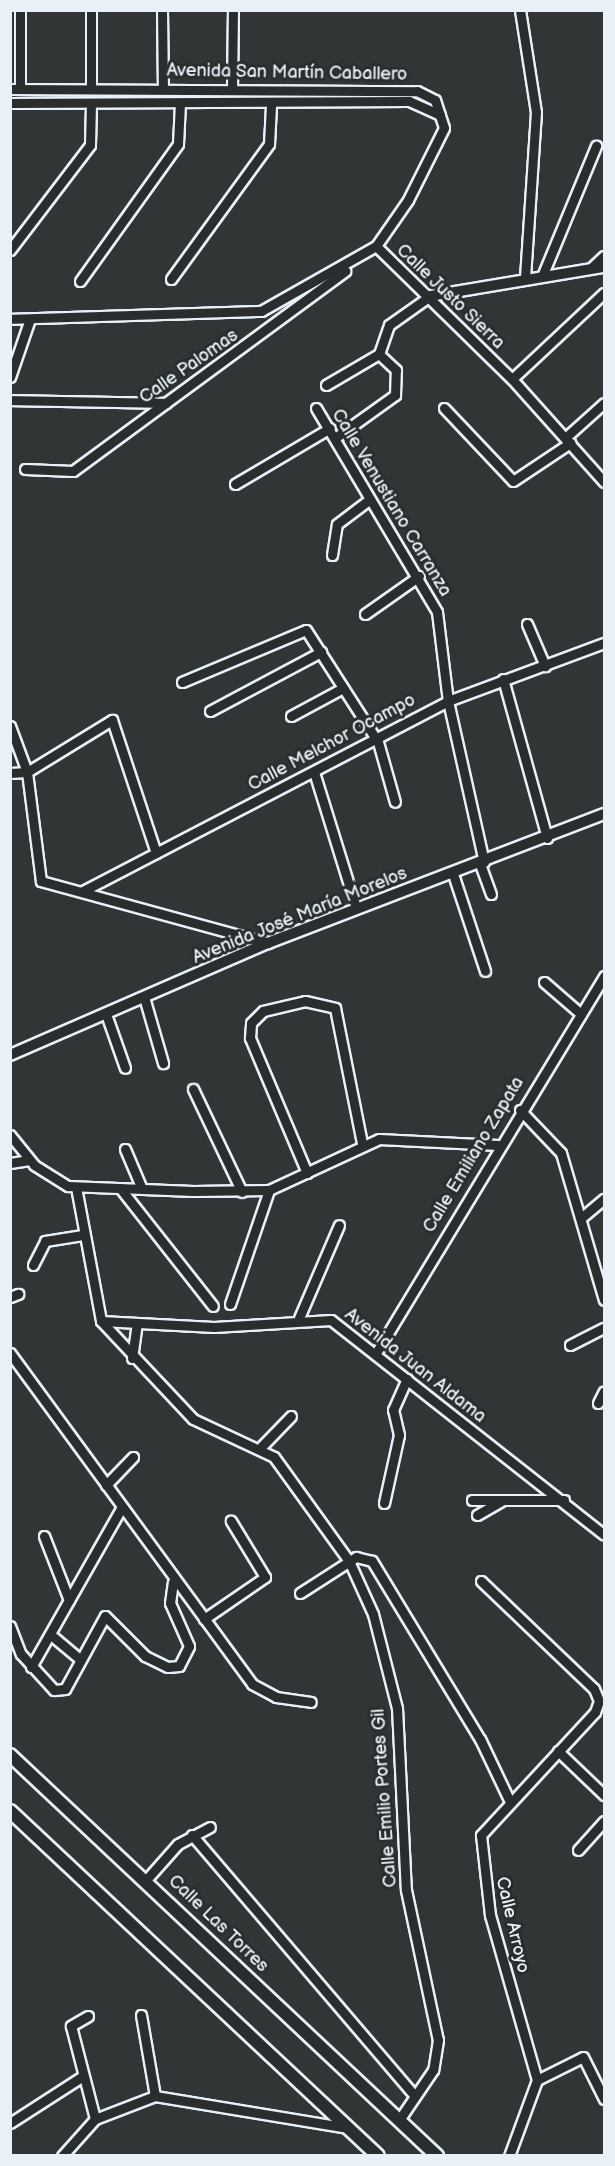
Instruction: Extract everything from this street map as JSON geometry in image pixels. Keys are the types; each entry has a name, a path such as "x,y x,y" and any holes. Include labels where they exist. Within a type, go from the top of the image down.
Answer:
{"main road":[{"name":"Calle Las Torres","path":"10,1755 146,1880 437,2156"},
{"path":"10,1811 378,2156"}],"street":[{"path":"15,89 20,10"},
{"path":"91,10 91,88"},
{"path":"162,10 163,88"},
{"path":"232,10 232,88"},
{"path":"519,10 536,112 525,278"},
{"name":"Avenida San Martín Caballero","path":"15,89 232,88 417,91 435,100 440,115"},
{"name":"Avenida San Martín Caballero","path":"10,103 271,105 409,101 440,115"},
{"path":"80,281 178,144 180,103"},
{"path":"10,250 90,146 91,104"},
{"path":"171,279 269,144 271,105"},
{"name":"Calle Justo Sierra","path":"440,115 443,134 376,246 512,379 604,482"},
{"path":"543,274 596,147"},
{"path":"10,319 261,310 360,259 376,246"},
{"path":"592,267 604,256"},
{"name":"Calle Palomas","path":"25,469 73,471 360,259"},
{"path":"335,438 395,395 396,370 379,354 389,325 429,296 543,274 604,267"},
{"path":"512,379 604,293"},
{"path":"10,376 30,319"},
{"name":"Calle Venustiano Carranza","path":"326,385 379,354"},
{"path":"10,400 166,403"},
{"path":"444,408 513,481 567,440 604,403"},
{"name":"Calle Venustiano Carranza","path":"316,408 330,428 369,500 420,576 437,612 448,701 482,863 491,894"},
{"path":"235,484 330,428"},
{"path":"332,555 337,524 369,500"},
{"path":"365,614 420,576"},
{"path":"527,624 545,666"},
{"path":"182,682 306,630 375,738 395,802"},
{"name":"Calle Melchor Ocampo","path":"83,891 448,701 604,643"},
{"path":"210,711 321,652"},
{"path":"503,679 547,838"},
{"path":"291,716 343,688"},
{"path":"10,773 27,772 112,720 156,853"},
{"path":"14,728 27,772 38,877 53,887 83,891 268,943"},
{"path":"314,772 356,908"},
{"name":"Avenida José María Morelos","path":"10,1055 268,943 356,908 482,863 604,814"},
{"path":"453,873 485,971"},
{"name":"Calle Emiliano Zapata","path":"376,1353 498,1145 604,980"},
{"path":"544,982 581,1014"},
{"path":"144,997 163,1063"},
{"path":"307,1173 250,1038 251,1023 263,1011 305,1001 335,1008 362,1143"},
{"path":"106,1014 125,1068"},
{"path":"193,1089 242,1192"},
{"path":"520,1110 561,1153 604,1300"},
{"path":"10,1135 28,1160 49,1178 76,1187 242,1192 269,1190 307,1173 362,1143 388,1138 498,1145"},
{"path":"126,1149 142,1189"},
{"path":"10,1163 28,1160"},
{"name":"Calle Emilio Portes Gil","path":"76,1187 83,1235 101,1321 132,1358 194,1419 261,1447 305,1493 350,1561 382,1644 400,1732 406,1890 438,2040 433,2070 399,2120"},
{"path":"120,1188 213,1306"},
{"path":"230,1304 269,1190"},
{"path":"581,1218 604,1199"},
{"path":"298,1318 339,1225"},
{"path":"33,1265 45,1240 83,1235"},
{"name":"Avenida Juan Aldama","path":"101,1321 214,1327 298,1318 331,1320 564,1500 604,1535"},
{"path":"132,1358 137,1324"},
{"path":"570,1345 604,1328"},
{"path":"10,1353 122,1507 173,1582 259,1690 311,1702"},
{"path":"384,1503 399,1435 393,1410 407,1379"},
{"path":"598,1403 604,1391"},
{"path":"261,1447 291,1416"},
{"path":"106,1485 133,1457"},
{"path":"472,1500 564,1500"},
{"path":"477,1515 504,1500"},
{"path":"31,1667 122,1507"},
{"path":"204,1619 265,1577 231,1521"},
{"path":"44,1536 69,1599"},
{"path":"300,1593 350,1561 364,1556 480,1738 510,1802"},
{"name":"Calle Arroyo","path":"481,1581 598,1695 595,1712 481,1835 483,1877 537,2080"},
{"path":"10,1626 31,1667 59,1691 105,1616 145,1656 168,1667 184,1662 189,1646 170,1602 173,1582"},
{"path":"51,1635 80,1659"},
{"path":"558,1751 604,1795"},
{"path":"578,1850 604,1821"},
{"path":"146,1880 192,1835 210,1827"},
{"path":"192,1835 415,2096"},
{"path":"141,2015 154,2096"},
{"path":"88,2016 70,2026 95,2119"},
{"path":"508,2156 537,2080 583,2057 604,2099"},
{"path":"11,2122 83,2076"},
{"path":"62,2156 95,2119 154,2096 349,2128"}]}
